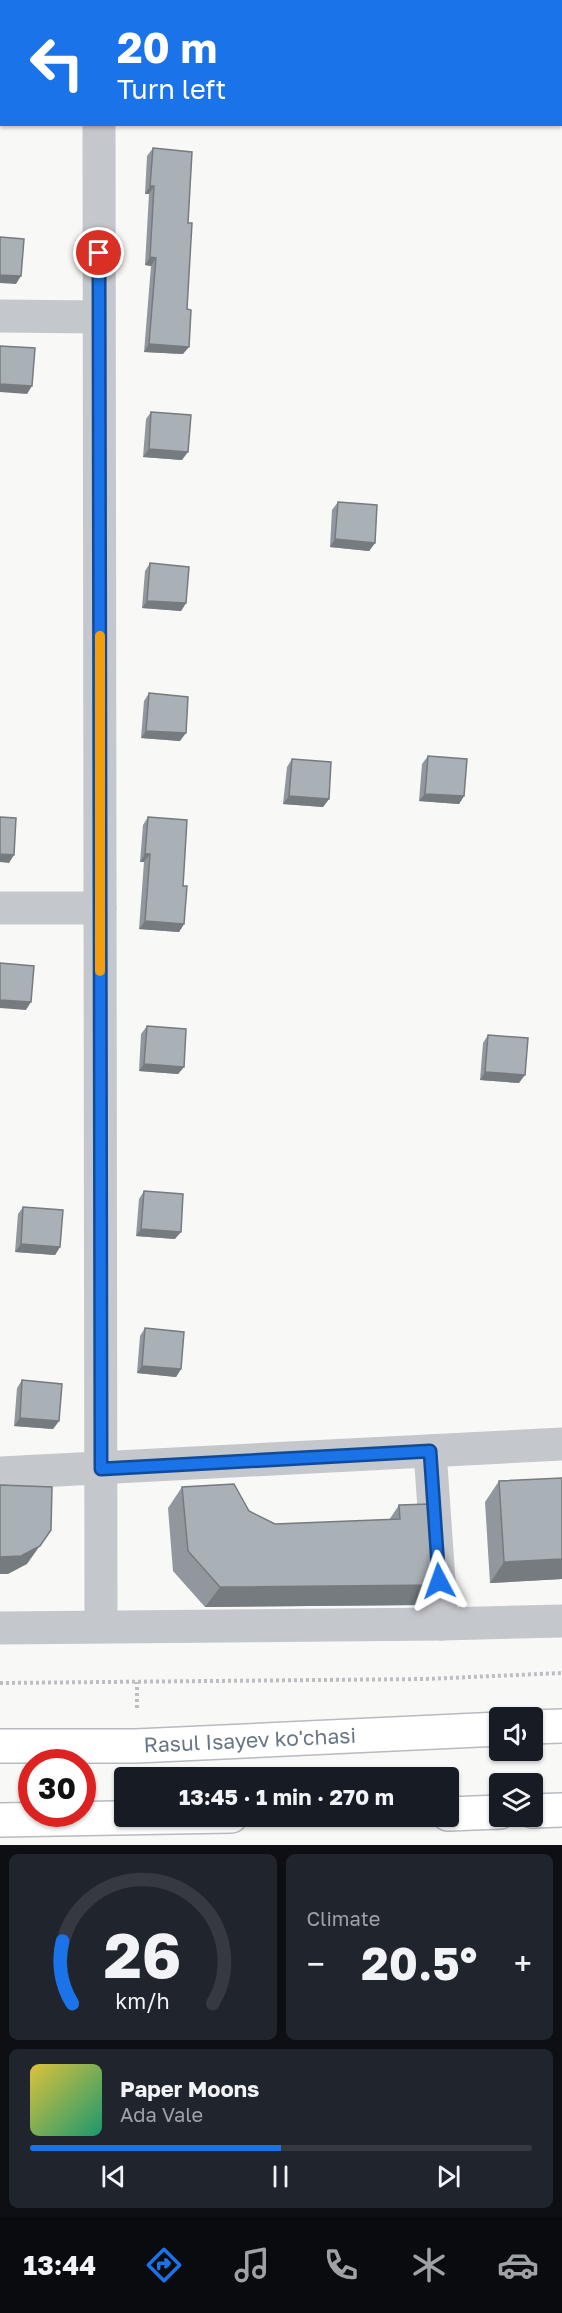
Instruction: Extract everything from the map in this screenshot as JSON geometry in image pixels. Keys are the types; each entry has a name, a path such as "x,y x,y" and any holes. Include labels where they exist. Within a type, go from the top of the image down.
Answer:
{"main road":[{"path":"543,1727 562,1726"},
{"name":"Rasul Isayev ko'chasi","path":"0,1746 136,1746 489,1730"},
{"path":"543,1811 562,1810"},
{"path":"459,1814 489,1812"},
{"path":"0,1820 114,1818"}],"street":[{"path":"99,126 100,1626"},
{"path":"0,316 99,316"},
{"path":"0,908 100,908"},
{"path":"0,1473 562,1444"},
{"path":"430,1451 442,1624"},
{"path":"0,1628 442,1624 562,1620"}],"path":[{"path":"0,1683 425,1679 562,1672"}],"building":[{"path":"153,148 192,152 188,223 192,223 187,309 191,310 189,347 149,344 156,258 150,257 154,186 150,186"},
{"path":"0,237 24,239 21,276 0,275"},
{"path":"0,346 35,348 32,386 0,384"},
{"path":"151,412 191,415 188,452 149,449"},
{"path":"338,502 377,505 375,543 335,539"},
{"path":"150,563 189,567 186,603 147,601"},
{"path":"149,693 188,697 186,733 146,731"},
{"path":"428,756 467,759 464,796 425,794"},
{"path":"292,759 331,762 329,799 289,796"},
{"path":"0,817 16,818 14,855 0,854"},
{"path":"148,817 187,820 183,886 187,886 184,924 145,921 150,854 145,854"},
{"path":"0,963 34,966 31,1002 0,1000"},
{"path":"147,1026 186,1029 184,1067 144,1064"},
{"path":"488,1035 528,1038 525,1075 485,1072"},
{"path":"144,1191 183,1194 181,1232 141,1229"},
{"path":"23,1207 63,1210 60,1247 21,1244"},
{"path":"145,1328 184,1332 181,1369 142,1366"},
{"path":"22,1380 62,1384 59,1421 20,1418"},
{"path":"562,1478 562,1559 504,1562 499,1481"},
{"path":"234,1484 249,1511 275,1524 400,1519 399,1505 430,1504 436,1585 220,1587 188,1551 182,1487"},
{"path":"0,1485 52,1487 51,1530 40,1546 21,1556 0,1557"}],"slow traffic":[{"path":"100,636 100,971"}],"route":[{"path":"99,253 101,1469 430,1451 439,1581"}]}
